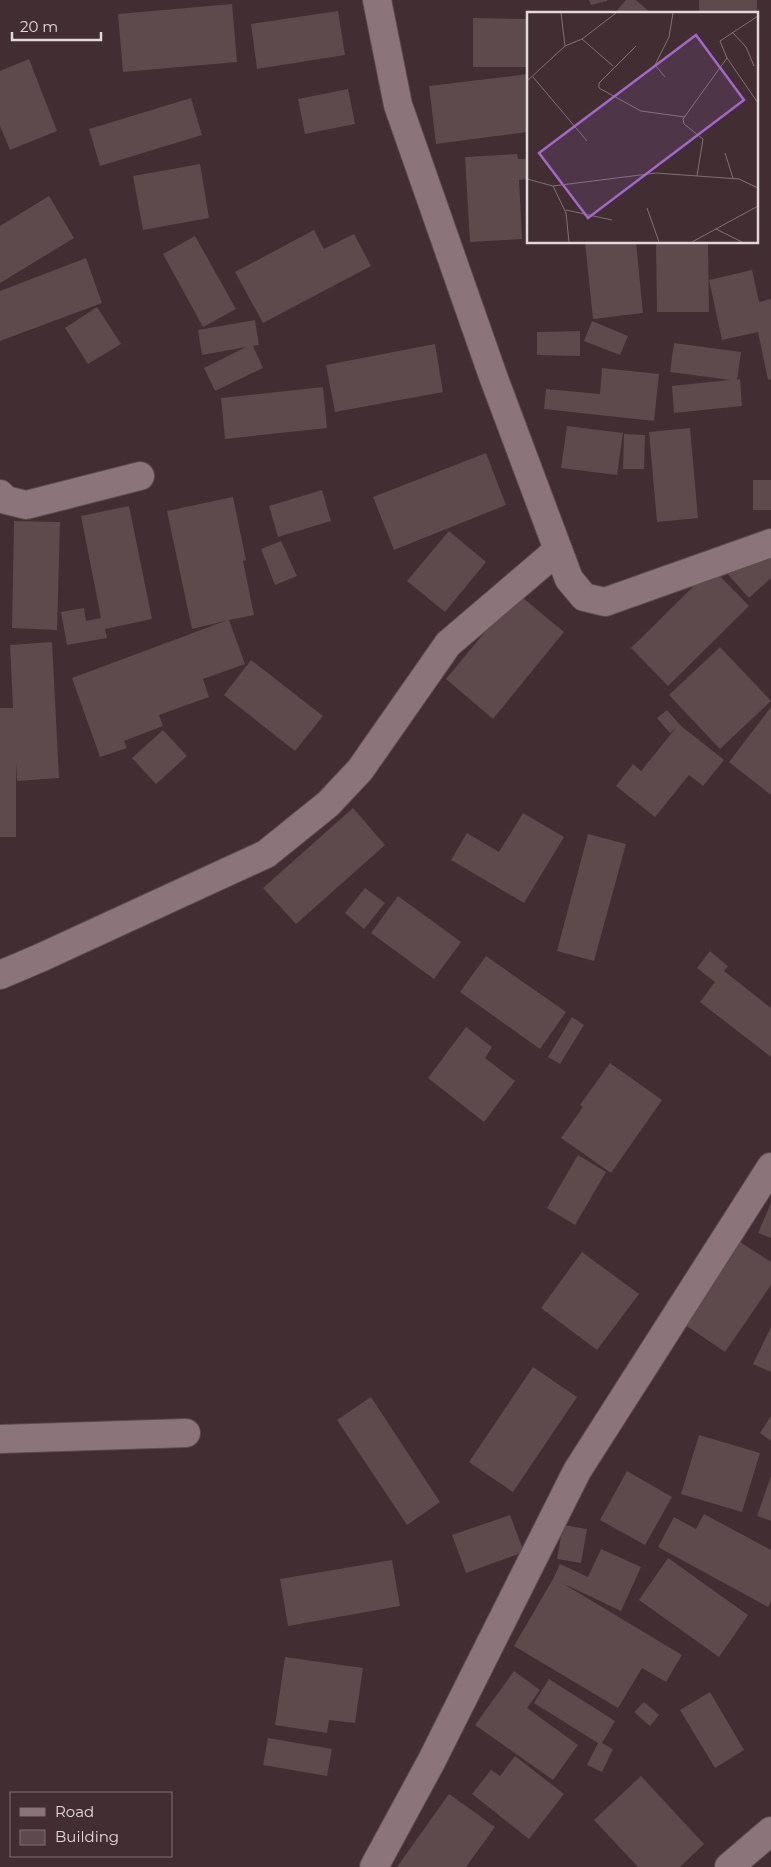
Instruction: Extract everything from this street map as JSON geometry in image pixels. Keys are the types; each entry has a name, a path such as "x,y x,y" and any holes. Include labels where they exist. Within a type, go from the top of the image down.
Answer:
{"street":[{"path":"377,0 398,105 492,376 569,579 584,598 605,602 771,543"},
{"path":"0,494 6,500 26,505 140,476"},
{"path":"0,975 266,854 328,804 360,770 448,644 558,550"},
{"path":"374,1867 431,1762 577,1470 771,1166"},
{"path":"0,1439 186,1433"},
{"path":"729,1867 771,1831"}],"building":[{"path":"589,0 607,0 607,1 591,5"},
{"path":"626,0 636,0 650,12 616,12"},
{"path":"699,0 757,0 757,12 699,12"},
{"path":"232,4 237,62 123,72 118,14"},
{"path":"338,11 345,55 257,69 251,24"},
{"path":"473,18 527,19 527,67 473,67"},
{"path":"29,59 57,131 10,150 0,126 0,71"},
{"path":"527,74 527,132 436,144 429,86"},
{"path":"348,89 355,124 305,134 298,99"},
{"path":"191,98 202,135 100,166 89,129"},
{"path":"517,154 518,159 527,159 527,179 519,180 522,239 470,242 465,157"},
{"path":"200,164 209,218 143,230 133,176"},
{"path":"49,196 74,238 0,283 0,226"},
{"path":"314,230 324,249 354,234 371,266 263,323 235,272"},
{"path":"195,236 236,309 203,327 163,254"},
{"path":"585,244 636,244 643,313 593,319"},
{"path":"656,244 708,244 709,312 657,312"},
{"path":"86,258 102,303 0,341 0,291"},
{"path":"752,270 759,302 771,299 771,379 768,380 758,332 722,340 709,280"},
{"path":"97,307 121,344 88,364 65,328"},
{"path":"255,320 259,345 253,346 263,368 215,391 204,368 246,347 202,355 198,330"},
{"path":"592,321 628,336 620,355 584,341"},
{"path":"580,331 580,356 537,355 537,332"},
{"path":"674,343 741,352 737,380 740,379 742,406 674,413 672,386 730,380 670,372"},
{"path":"435,344 443,392 335,412 326,365"},
{"path":"602,368 659,374 654,421 544,409 546,389 600,394"},
{"path":"323,387 327,428 225,439 221,398"},
{"path":"567,426 623,433 617,475 561,468"},
{"path":"690,428 698,518 657,522 649,432"},
{"path":"624,434 645,435 644,469 623,469"},
{"path":"486,453 506,505 394,550 373,497"},
{"path":"753,480 771,480 771,510 753,510"},
{"path":"322,490 331,521 278,537 269,506"},
{"path":"233,497 246,560 243,561 254,615 229,620 245,664 203,679 209,697 159,715 163,726 124,741 127,748 100,757 72,678 225,621 192,629 167,511"},
{"path":"129,506 152,619 105,629 107,638 67,645 61,612 84,608 86,621 101,618 81,516"},
{"path":"14,521 60,522 57,630 12,628"},
{"path":"449,531 486,562 445,612 407,581"},
{"path":"281,541 297,576 275,585 261,549"},
{"path":"771,550 771,578 749,598 718,563"},
{"path":"712,568 749,606 668,686 631,648"},
{"path":"517,593 564,632 493,719 446,679"},
{"path":"52,642 59,778 17,781 16,762 16,837 0,837 0,708 13,708 10,645"},
{"path":"720,647 771,701 720,749 669,695"},
{"path":"251,660 323,716 295,751 224,695"},
{"path":"771,707 771,795 729,762"},
{"path":"667,710 680,725 724,760 703,786 689,775 655,817 616,786 633,764 641,771 676,728 670,733 657,718"},
{"path":"163,730 187,756 156,784 132,758"},
{"path":"353,808 385,845 296,924 263,888"},
{"path":"523,813 564,837 524,903 451,860 467,833 499,852"},
{"path":"588,834 626,844 594,961 557,951"},
{"path":"365,888 385,903 364,929 345,913"},
{"path":"398,896 461,942 434,979 371,933"},
{"path":"710,951 728,966 724,971 771,1008 771,1057 700,1002 715,982 697,968"},
{"path":"486,956 566,1012 540,1049 460,992"},
{"path":"572,1017 584,1025 560,1064 548,1057"},
{"path":"466,1027 492,1047 485,1058 515,1081 484,1122 428,1078"},
{"path":"610,1063 662,1100 611,1173 561,1138 583,1107 580,1105"},
{"path":"578,1155 606,1172 575,1225 547,1208"},
{"path":"771,1203 771,1238 758,1233"},
{"path":"737,1240 771,1262 771,1285 725,1352 681,1322"},
{"path":"582,1252 639,1294 597,1350 541,1308"},
{"path":"771,1327 771,1372 753,1364"},
{"path":"533,1367 577,1397 513,1492 469,1462"},
{"path":"371,1397 440,1502 407,1525 337,1420"},
{"path":"771,1416 771,1441 760,1433"},
{"path":"699,1435 760,1453 742,1512 681,1494"},
{"path":"627,1471 672,1497 645,1545 600,1520"},
{"path":"771,1476 771,1521 757,1516"},
{"path":"704,1514 771,1550 771,1601 768,1607 658,1547 674,1517 696,1529"},
{"path":"510,1515 524,1552 466,1573 452,1535"},
{"path":"563,1525 587,1529 581,1563 557,1559"},
{"path":"601,1549 641,1567 621,1611 562,1583 682,1655 666,1682 642,1668 618,1708 514,1646 560,1564 588,1577"},
{"path":"668,1558 748,1615 719,1657 639,1600"},
{"path":"392,1560 400,1606 288,1626 280,1579"},
{"path":"285,1657 363,1668 355,1723 329,1720 327,1733 275,1725"},
{"path":"514,1671 540,1690 527,1708 578,1745 553,1780 475,1725"},
{"path":"549,1679 615,1721 602,1743 613,1749 602,1772 587,1765 598,1743 534,1703"},
{"path":"710,1692 744,1750 715,1768 680,1710"},
{"path":"644,1702 659,1715 650,1726 634,1712"},
{"path":"268,1738 332,1749 327,1776 263,1765"},
{"path":"515,1756 564,1794 529,1839 472,1794 491,1770 500,1776"},
{"path":"641,1776 704,1844 680,1867 638,1867 594,1820"},
{"path":"449,1794 495,1827 466,1867 397,1867"}]}
